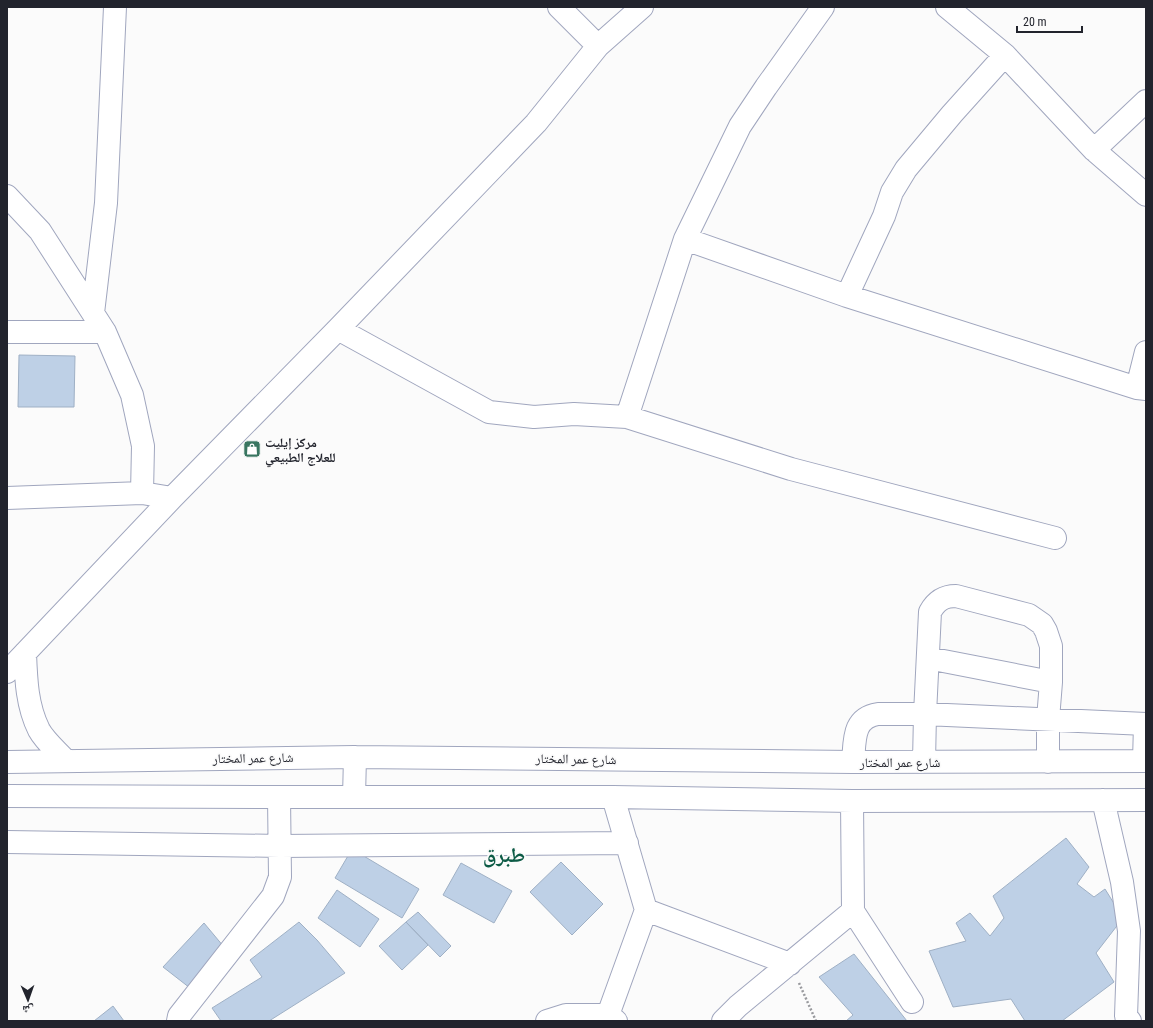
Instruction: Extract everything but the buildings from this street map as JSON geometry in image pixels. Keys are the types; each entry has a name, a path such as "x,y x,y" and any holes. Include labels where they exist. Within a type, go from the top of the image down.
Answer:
{"street":[{"path":"92,313 106,203 115,7"},
{"path":"559,7 598,46"},
{"path":"7,672 172,498 338,329 536,123 598,46 642,7"},
{"path":"627,417 685,239 740,126 823,7"},
{"path":"947,7 1005,55 1094,150 1146,194"},
{"path":"848,296 884,216 892,192 906,169 952,114 1005,55"},
{"path":"1094,150 1146,101"},
{"path":"7,196 40,231 105,332 132,395 143,446 142,493"},
{"path":"685,239 848,296 1142,388 1146,352"},
{"path":"338,329 489,412 534,417 574,414 627,417 791,470 1055,538"},
{"path":"7,332 105,332"},
{"path":"7,498 142,493 172,498"},
{"path":"924,762 930,612 940,599 948,596 956,596 1029,615 1042,624 1050,638 1051,646 1048,762"},
{"path":"25,653 26,686 31,707 40,731 66,761"},
{"path":"928,658 1051,682"},
{"path":"853,762 857,728 860,722 871,715 878,714 925,714 1146,724 1145,761"},
{"path":"354,797 356,757"},
{"name":"شارع عمر المختار","path":"7,762 356,757 853,762 1145,761"},
{"path":"7,796 613,796 1104,806 1146,813"},
{"path":"547,1021 566,1015 612,1018 646,910 613,796"},
{"path":"178,1021 179,1016 273,896 280,877 279,797"},
{"path":"1104,806 1146,800"},
{"path":"852,802 853,911 912,1002"},
{"path":"1104,806 1122,882 1129,931 1124,1019"},
{"path":"7,842 280,846 627,843"},
{"path":"646,910 790,964"},
{"path":"723,1021 738,1006 853,911"}],"path":[{"path":"790,964 816,1021"}],"place":[{"name":"مركز إيليت للعلاج الطبيعي","path":"252,449"}],"district":[{"name":"طبرق","path":"504,855"}]}
